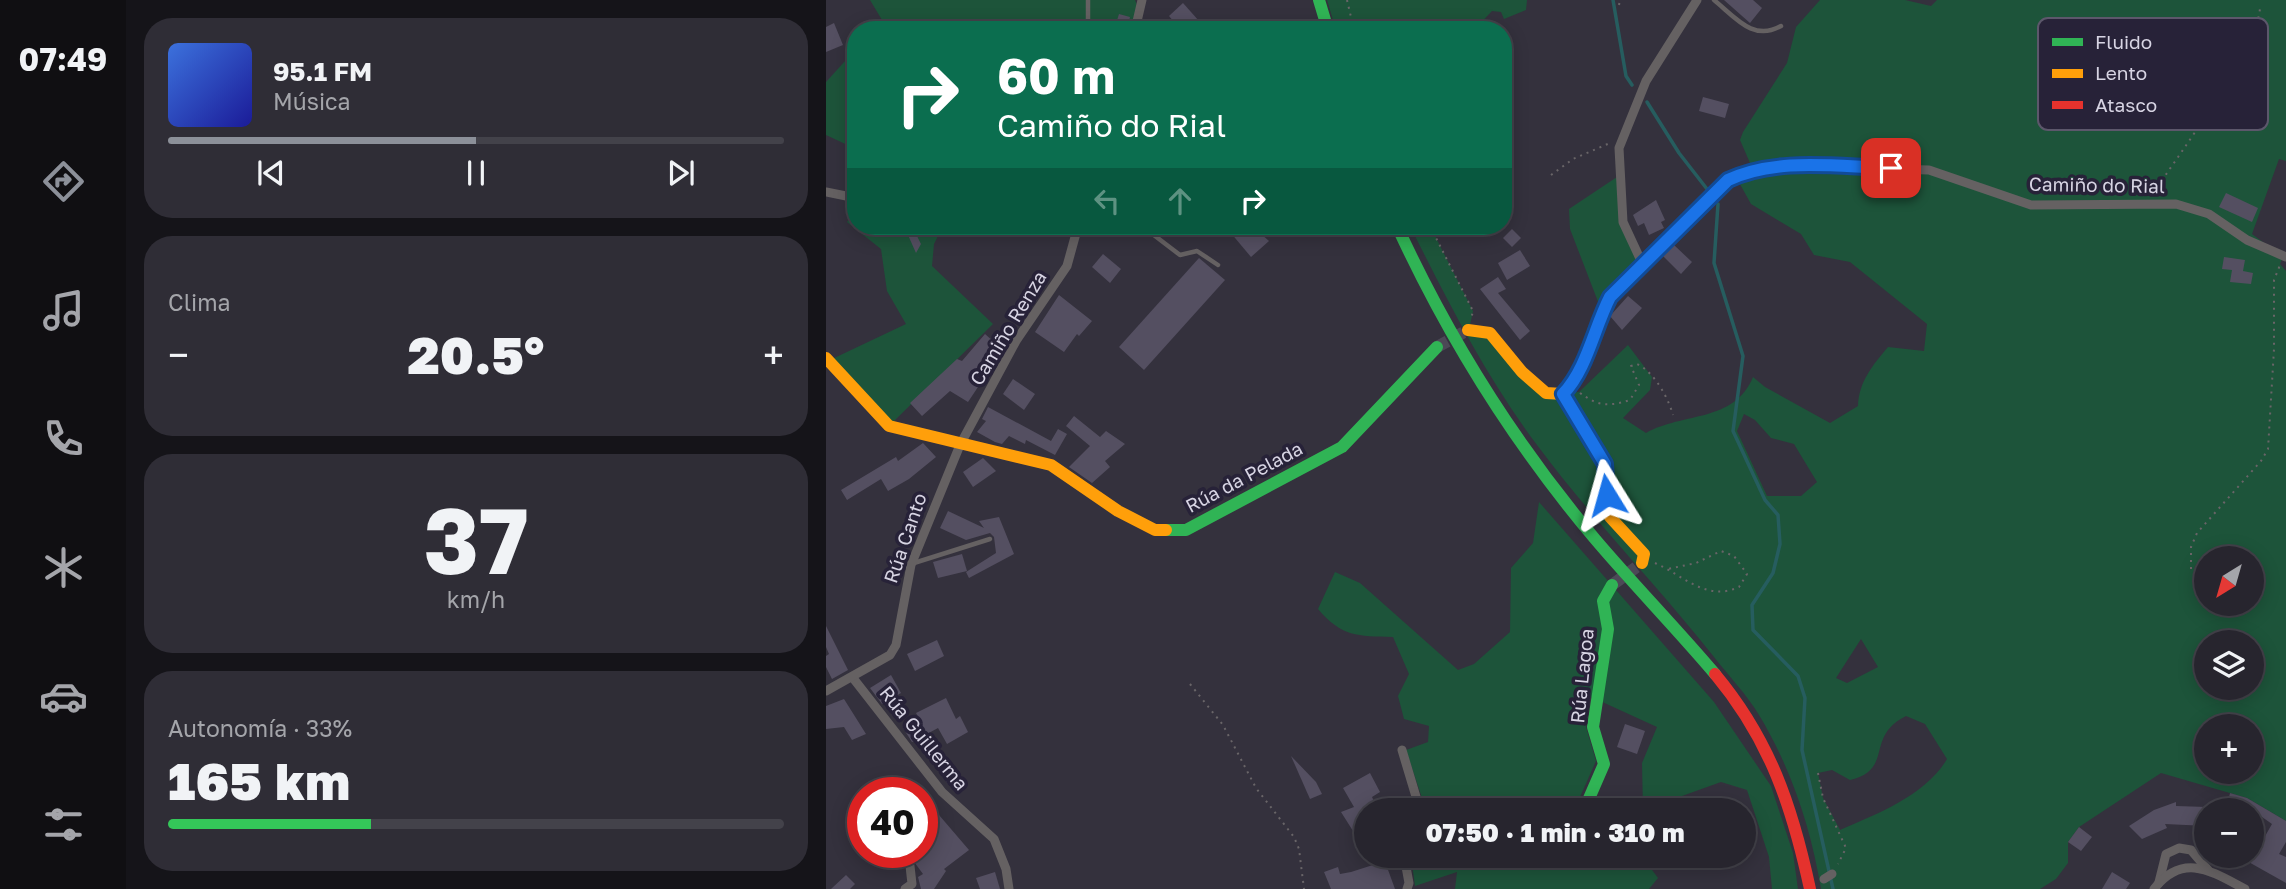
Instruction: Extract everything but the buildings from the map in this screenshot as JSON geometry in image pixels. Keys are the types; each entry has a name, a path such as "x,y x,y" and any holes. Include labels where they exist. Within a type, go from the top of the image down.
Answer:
{"street":[{"path":"1137,21 1142,0"},
{"path":"1319,0 1325,21"},
{"path":"1643,265 1623,222 1619,148 1663,50 1697,0"},
{"name":"Camiño do Rial","path":"1563,394 1575,382 1598,319 1610,297 1728,180 1749,170 1779,166 1929,170 2031,205 2176,204 2209,214 2247,240 2284,257"},
{"path":"826,192 847,196"},
{"name":"Camiño Renza","path":"960,445 1016,341 1067,266 1076,235"},
{"path":"1402,235 1447,324 1520,441 1594,538 1715,673 1750,724 1776,771 1794,818 1810,889"},
{"path":"1468,330 1490,333 1522,372 1546,393 1563,394 1605,464 1610,517 1642,558"},
{"name":"Rúa da Pelada","path":"826,358 889,426 960,445 999,450 1051,465 1118,511 1155,530 1186,530 1342,447 1437,347"},
{"name":"Rúa Canto","path":"826,691 890,655 897,645 911,565 960,445"},
{"name":"Rúa Lagoa","path":"1589,798 1604,764 1593,727 1608,629 1603,601 1612,585"},
{"name":"Rúa Guillerma","path":"853,678 942,792 994,839 1006,869 1009,889"},
{"path":"1402,750 1416,798"},
{"path":"2157,886 2166,854 2179,848 2190,850 2208,870 2245,889"},
{"path":"905,889 912,884 910,868"},
{"path":"1407,868 1407,889"},
{"path":"2157,886 2182,868 2208,870"}],"lane":[{"path":"1088,0 1088,21"},
{"path":"1714,0 1756,32 1768,33 1780,26"},
{"path":"1153,235 1180,256 1197,251 1218,265"},
{"path":"911,565 923,558 990,539"}],"path":[{"path":"1347,0 1352,21"},
{"path":"1619,5 1620,0"},
{"path":"2258,18 2260,7"},
{"path":"2146,205 2195,130"},
{"path":"1551,175 1625,131"},
{"path":"1435,235 1473,311 1468,330"},
{"path":"2191,569 2191,547 2197,533 2261,461 2268,449 2274,280 2284,257"},
{"path":"1563,394 1579,392 1595,404 1606,406 1630,400 1639,385 1631,366 1637,364 1647,369 1670,403 1673,415"},
{"path":"1642,558 1713,593 1739,587 1747,574 1734,556 1721,551 1696,563 1668,569"},
{"path":"1190,684 1211,707 1256,788 1294,837 1299,849 1304,889"},
{"path":"1818,773 1823,798 1846,848 1828,877"}],"green space":[{"path":"870,0 1135,0 1140,13 1138,21 882,20"},
{"path":"1327,0 1527,0 1526,10 1504,19 1501,12 1492,11 1483,21 1333,21"},
{"path":"1820,0 1905,0 1931,6 1937,0 2286,0 2286,161 2279,159 2252,234 2283,257 2280,264 2286,271 2286,821 2264,808 2264,798 2247,798 2199,784 2264,784 2264,714 2194,714 2194,783 2161,773 2079,827 2068,842 2068,863 2056,879 2040,889 1821,889 1812,844 1790,777 1754,708 1692,630 1602,526 1518,419 1453,311 1415,235 1435,235 1473,311 1469,330 1490,333 1546,393 1579,392 1628,345 1652,377 1650,390 1623,418 1646,433 1660,426 1721,409 1744,392 1753,377 1765,387 1830,423 1858,406 1864,381 1888,347 1924,351 1927,324 1850,262 1814,255 1801,234 1751,204 1736,177 1750,163 1740,140 1787,63 1796,27","holes":["1744,414 1755,420 1771,438 1794,444 1817,482 1801,496 1767,496 1737,431","1861,639 1878,667 1847,683 1836,678","1906,716 1925,724 1947,759 1938,772 1914,793 1885,810 1840,830 1823,798 1818,773 1832,770 1850,780 1864,775 1872,768 1886,733 1893,724"]},
{"path":"847,59 847,145 826,135 826,82"},
{"path":"1620,175 1623,222 1643,265 1602,312 1570,229 1569,209"},
{"path":"863,235 938,235 934,244 932,266 993,324 893,422 830,360 906,324 887,291 881,249"},
{"path":"1539,502 1714,702 1771,786 1793,853 1798,889 1772,889 1769,857 1756,817 1756,798 1750,798 1747,790 1721,782 1676,798 1643,798 1642,763 1657,727 1587,695 1586,727 1596,761 1579,798 1422,798 1406,750 1428,742 1429,726 1404,719 1398,696 1409,674 1393,637 1351,633 1335,625 1318,609 1335,572 1360,583 1458,670 1474,664 1510,632 1511,568 1533,543"},
{"path":"1413,868 1651,868 1658,878 1649,889 1455,889 1457,872 1415,886"}],"waterway":[{"path":"1613,0 1626,76 1632,85"},
{"path":"1647,102 1679,153 1707,189"},
{"path":"1718,204 1714,263 1743,356 1733,431 1765,500 1778,515 1780,544 1773,573 1752,605 1753,630 1798,676 1805,698 1802,750 1833,889"}],"tunnel":[{"path":"1437,347 1468,330"},
{"path":"1612,585 1642,563"}],"traffic: fast":[{"path":"1319,0 1325,21"},
{"path":"1401,235 1461,350 1538,466 1595,539 1715,674"},
{"path":"1166,530 1186,530 1342,447 1437,347"},
{"path":"1589,798 1604,764 1593,727 1608,629 1603,601 1612,585"}],"traffic: slow":[{"path":"1468,330 1490,333 1522,372 1546,393 1563,394 1605,464 1610,517 1644,554 1642,563"},
{"path":"826,358 889,426 1051,465 1118,511 1155,530 1166,530"}],"traffic: jam":[{"path":"1715,674 1751,724 1776,775 1787,802 1810,889"}],"route":[{"path":"1607,495 1605,464 1563,394 1575,382 1598,319 1610,297 1671,241 1728,180 1749,170 1779,166 1891,168"}]}
